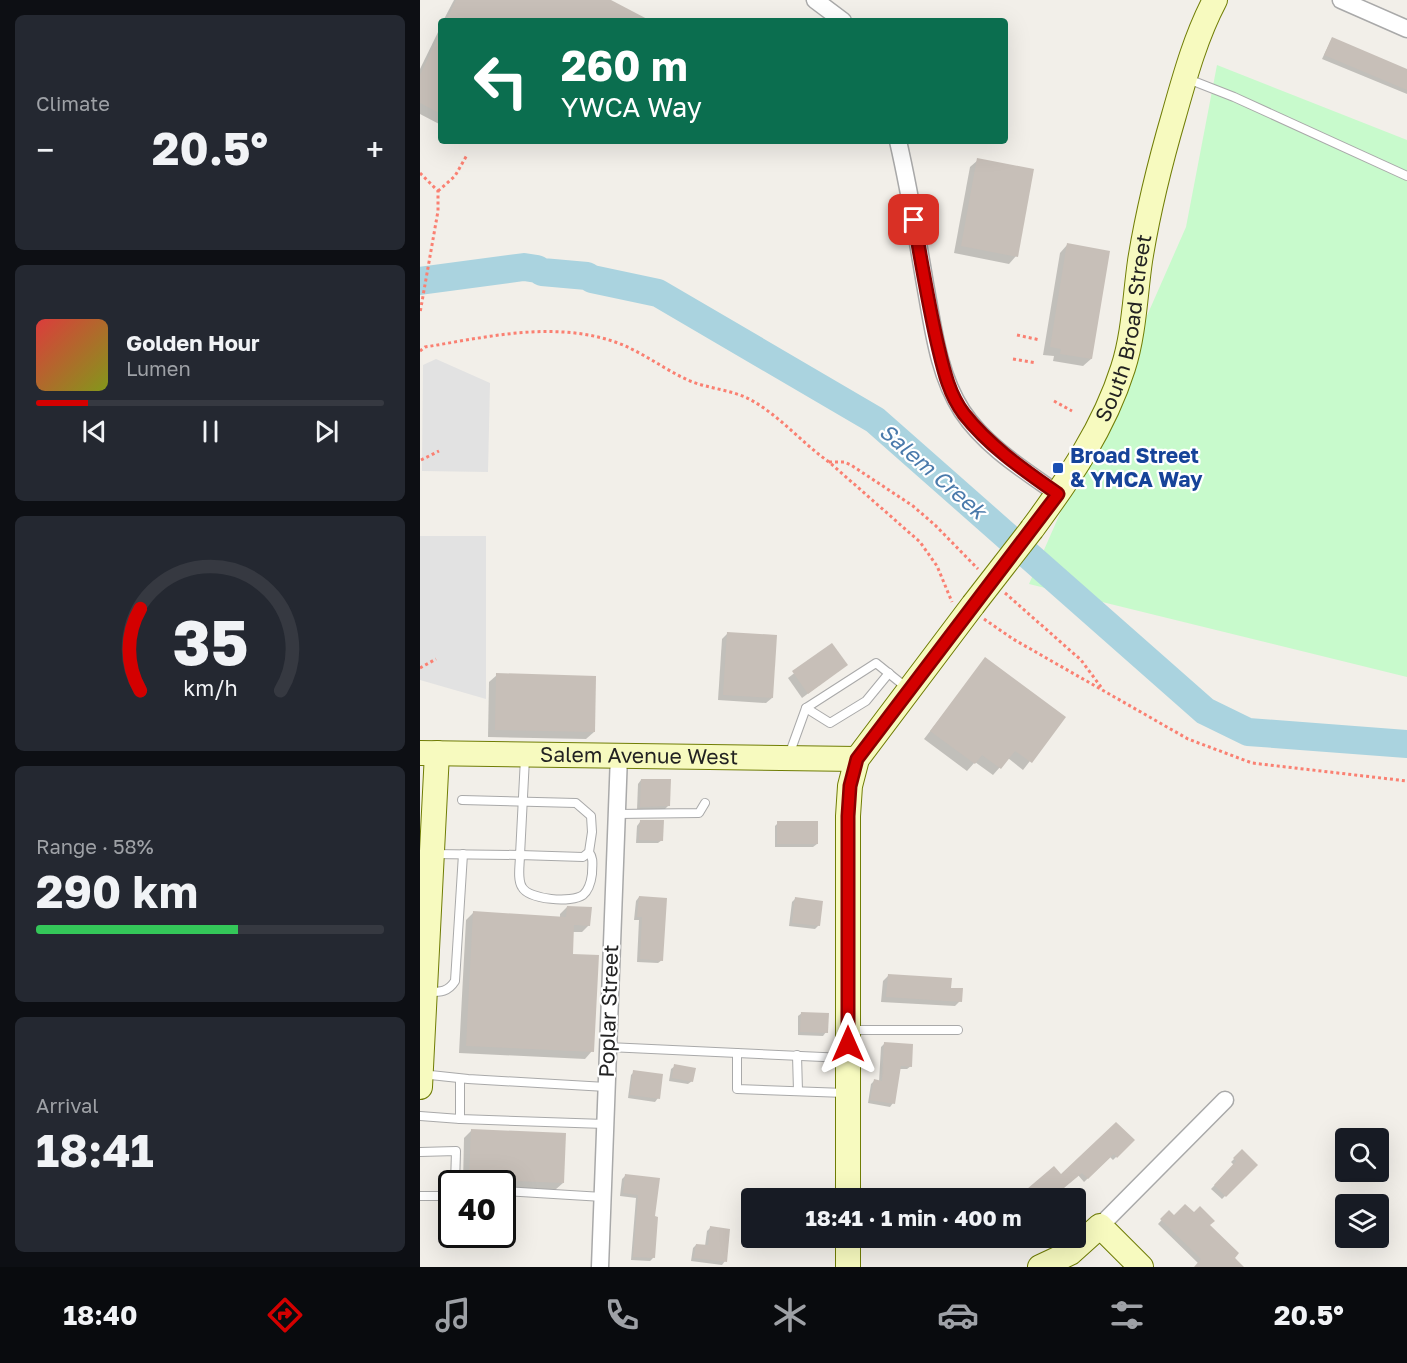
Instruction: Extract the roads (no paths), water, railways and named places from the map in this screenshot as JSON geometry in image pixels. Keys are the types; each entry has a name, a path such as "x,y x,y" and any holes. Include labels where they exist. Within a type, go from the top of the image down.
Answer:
{"street":[{"path":"815,0 839,18"},
{"name":"South Broad Street","path":"848,1188 848,816 850,786 857,759 969,608 1058,494 1107,413 1124,366 1155,181 1185,78 1205,19 1215,0"},
{"path":"1341,0 1407,29"},
{"path":"899,144 931,315 951,392 963,413 982,434 1018,466 1058,494"},
{"path":"420,1087 432,854 429,753"},
{"name":"Salem Avenue West","path":"429,753 857,759"},
{"name":"Poplar Street","path":"600,1267 619,755"},
{"path":"1040,1267 1070,1253 1100,1226 1225,1100"},
{"path":"1100,1226 1141,1267"},
{"path":"848,1248 848,1267"}],"lane":[{"path":"1185,78 1234,97 1407,176"},
{"path":"788,758 806,708 876,663 909,690"},
{"path":"806,708 830,723 866,701 889,673"},
{"path":"525,754 519,882 523,890 537,898 574,898 582,895 588,888 593,858 589,852"},
{"path":"432,854 583,857 589,852 592,832 591,816 576,803 462,800"},
{"path":"616,814 699,813 705,803"},
{"path":"425,992 442,992 450,989 455,981 463,854"},
{"path":"848,1030 958,1030"},
{"path":"608,1047 848,1058"},
{"path":"737,1053 737,1089 848,1093"},
{"path":"797,1055 798,1091"},
{"path":"421,1074 606,1087"},
{"path":"460,1078 460,1119"},
{"path":"420,1116 605,1124"},
{"path":"420,1152 456,1151 455,1170"},
{"path":"516,1192 603,1197"},
{"path":"420,1196 438,1196"}],"waterway":[{"name":"Salem Creek","path":"420,281 524,267 542,272 587,276 658,293 875,420 1205,711 1248,732 1407,744"}],"place":[{"name":"Broad Street & YMCA Way","path":"1058,468"}]}
